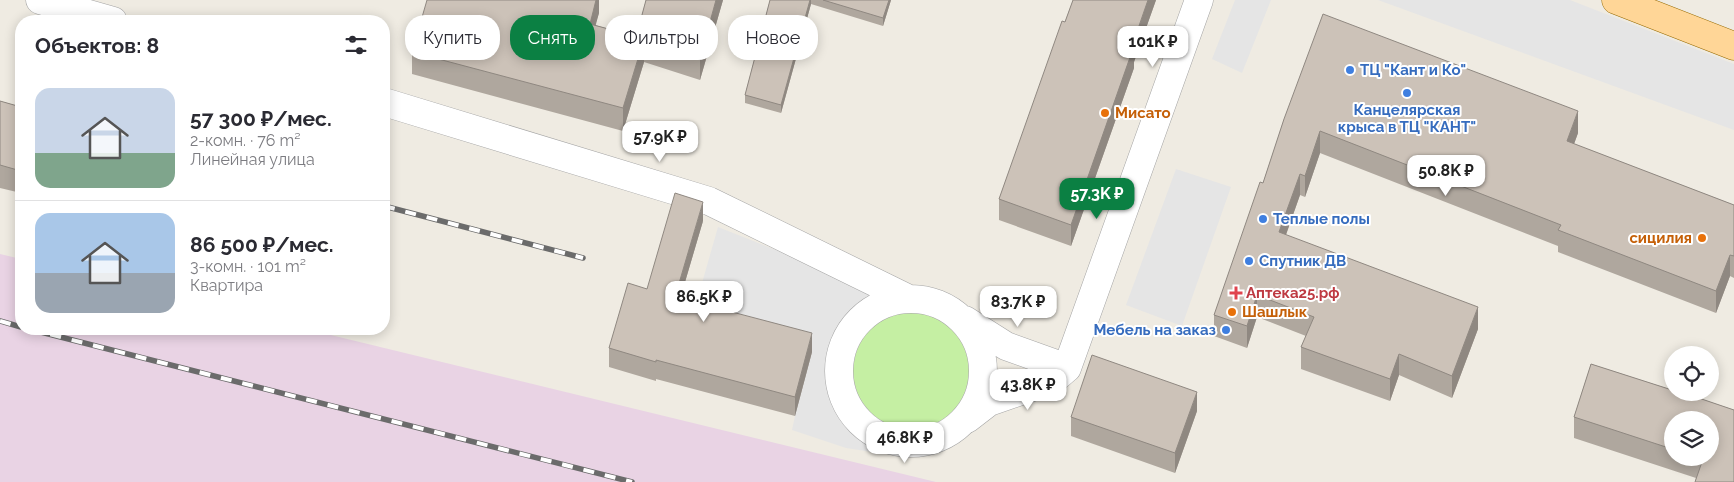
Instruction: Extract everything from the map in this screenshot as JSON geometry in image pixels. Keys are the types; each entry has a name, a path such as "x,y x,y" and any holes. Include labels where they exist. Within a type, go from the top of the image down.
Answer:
{"main road":[{"path":"1616,0 1734,46"}],"street":[{"path":"40,0 92,15"},
{"path":"907,298 878,306 857,322 842,346 838,373 845,403 865,427 891,441 914,444 940,438 989,402 1053,380 1067,368 1199,0"},
{"path":"390,104 709,201 907,298 938,304 1006,346 1067,368"},
{"path":"956,314 976,338 983,367 979,397 964,421"}],"shaded area":[{"path":"1235,0 1271,0 1242,73 1212,59"},
{"path":"1378,0 1570,0 1734,64 1734,130"},
{"path":"1176,169 1231,187 1182,326 1126,305"},
{"path":"718,227 852,280 913,299 908,312 885,317 866,332 856,350 852,374 858,397 873,416 892,427 914,444 885,454 846,448 792,430 795,416 692,318"},
{"path":"0,254 15,258 15,335 331,335 936,482 0,482"}],"green space":[{"path":"911,313 933,317 952,330 965,349 969,371 965,393 952,412 933,425 911,429 889,425 870,412 857,393 853,371 857,349 870,330 889,317"}],"building":[{"path":"427,0 596,0 592,15 510,15 510,60 595,60 595,25 605,28 605,60 638,60 623,108 442,60 500,60 500,15 423,15"},
{"path":"646,0 716,0 712,15 642,15"},
{"path":"770,0 810,0 806,15 766,15"},
{"path":"823,0 889,0 883,18"},
{"path":"1073,0 1148,0 1132,46 1134,46 1071,225 999,199 1062,21 1065,22"},
{"path":"1323,14 1578,111 1567,141 1734,205 1734,256 1730,255 1716,291 1558,230 1561,225 1320,131 1305,176 1300,174 1279,232 1478,307 1452,376 1399,354 1390,379 1301,347 1314,317 1257,295 1247,326 1214,315 1260,182 1263,183 1284,119"},
{"path":"754,60 793,60 781,105 745,95"},
{"path":"0,101 15,105 15,169 0,165"},
{"path":"675,193 703,202 675,297 812,333 795,397 656,360 656,362 609,348 628,283 647,289"},
{"path":"1092,355 1197,392 1175,453 1071,417"},
{"path":"1591,364 1664,387 1664,401 1708,401 1734,410 1734,482 1695,482 1701,466 1719,466 1719,411 1664,411 1664,446 1574,417"}],"railway":[{"path":"390,208 583,258"},
{"path":"0,321 15,325"},
{"path":"53,335 632,482"}],"place":[{"name":"ТЦ \"Кант и Ко\"","path":"1350,70"},
{"name":"Канцелярская крыса в ТЦ \"КАНТ\"","path":"1407,93"},
{"name":"Мисато","path":"1105,113"},
{"name":"Теплые полы","path":"1263,219"},
{"name":"сицилия","path":"1702,238"},
{"name":"Спутник ДВ","path":"1249,261"},
{"name":"Аптека25.рф","path":"1236,293"},
{"name":"Шашлык","path":"1232,312"},
{"name":"Мебель на заказ","path":"1226,330"}]}
